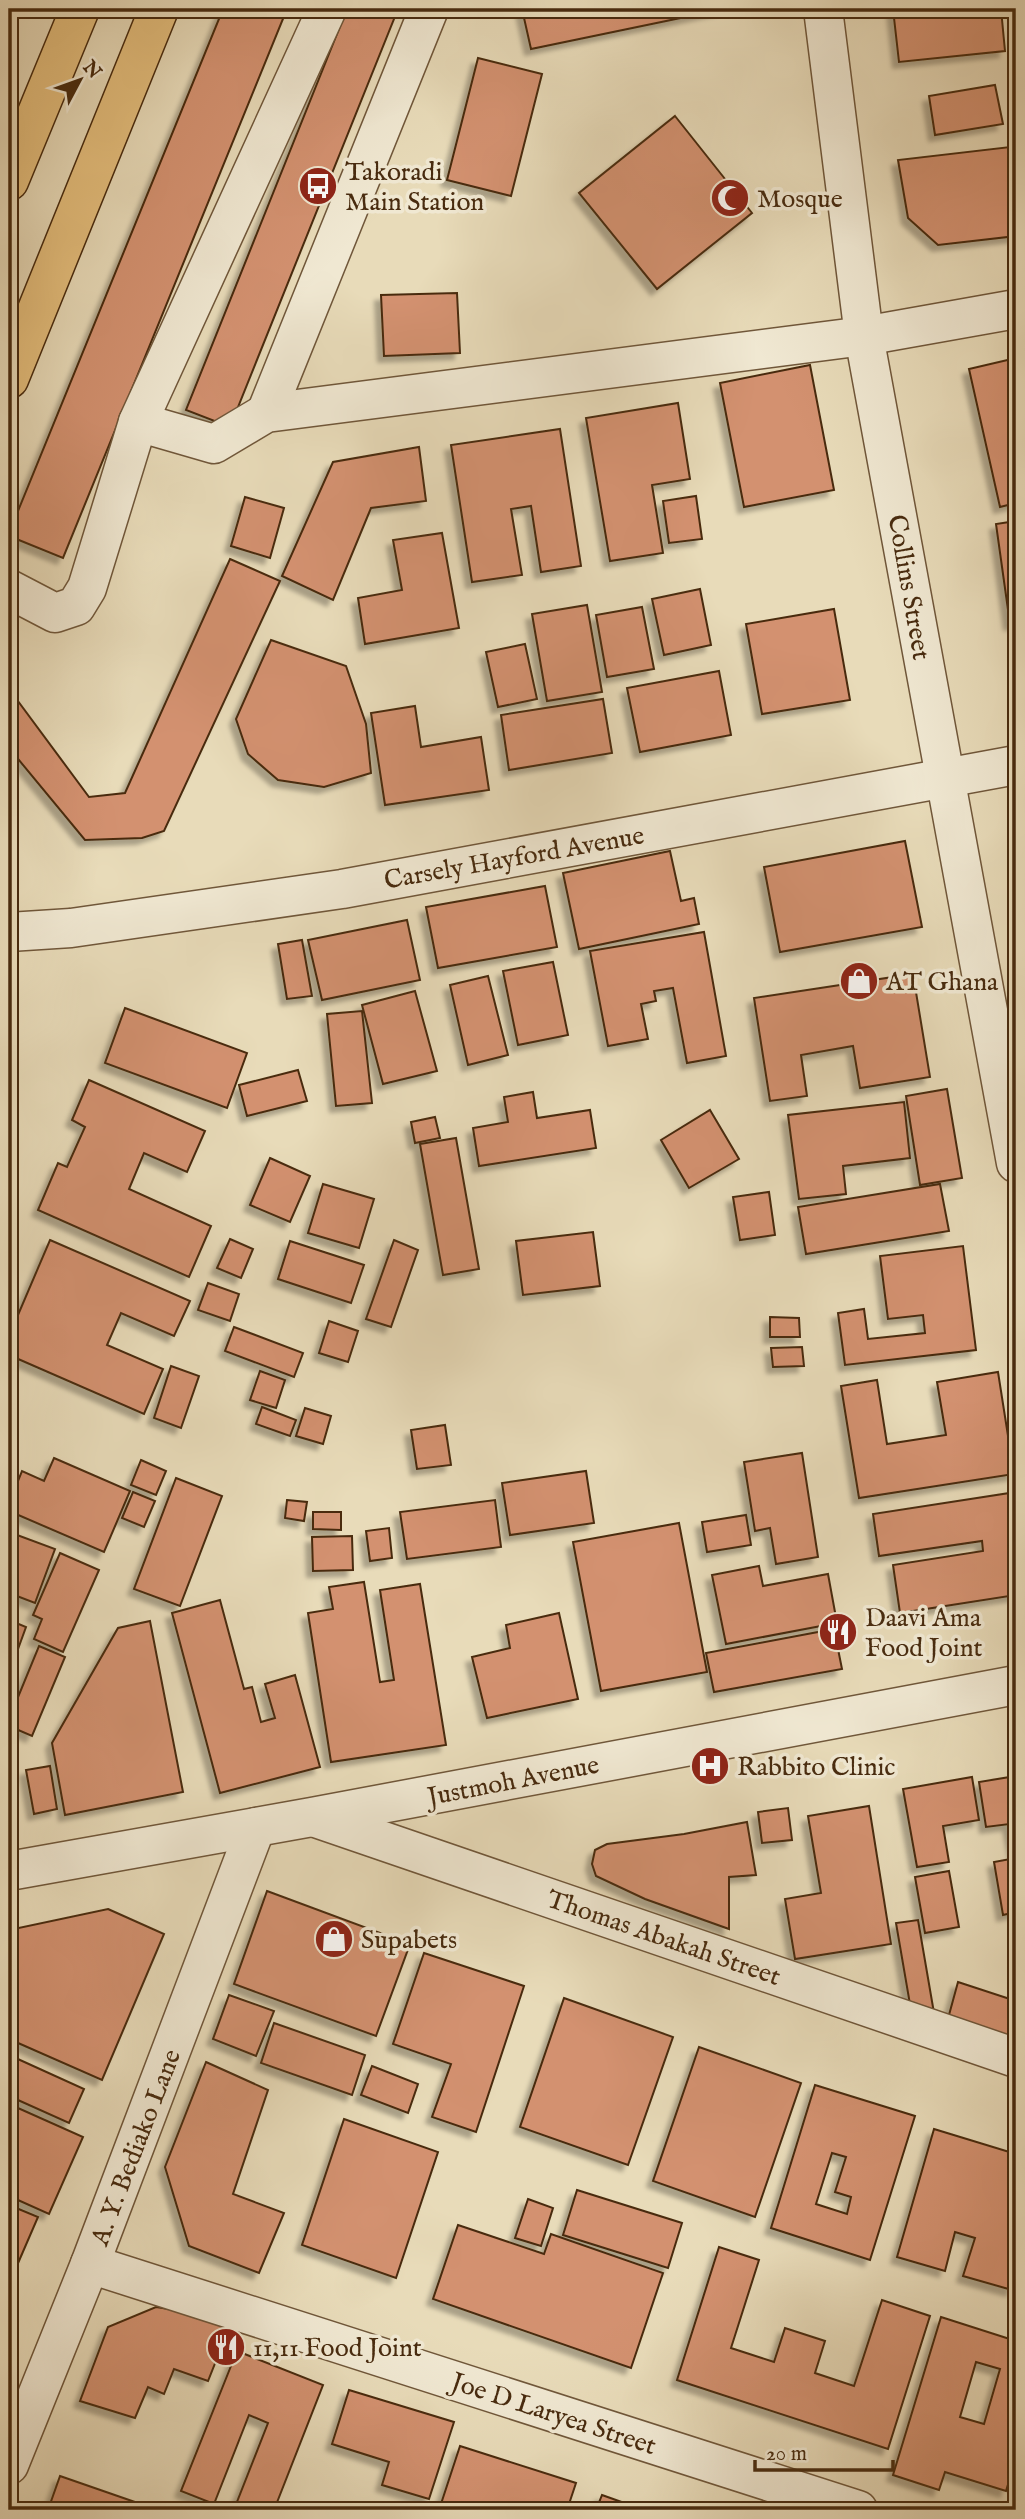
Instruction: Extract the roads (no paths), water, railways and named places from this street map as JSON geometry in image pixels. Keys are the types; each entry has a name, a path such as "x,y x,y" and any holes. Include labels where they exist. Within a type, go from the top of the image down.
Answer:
{"main road":[{"path":"9,181 80,9"},
{"path":"9,379 159,9"}],"street":[{"path":"9,589 55,613 76,606 87,588 138,422 327,9"},
{"path":"266,413 429,9"},
{"name":"Collins Street","path":"822,9 864,336 1016,1163"},
{"path":"138,422 214,444 266,413 864,336 1016,309"},
{"name":"Carsely Hayford Avenue","path":"9,932 71,928 342,889 1016,765"},
{"name":"Justmoh Avenue","path":"9,1871 1016,1685"},
{"name":"Thomas Abakah Street","path":"312,1817 1016,2058"},
{"name":"A. Y. Bediako Lane","path":"9,2465 90,2264 256,1827"},
{"name":"Joe D Laryea Street","path":"90,2264 858,2510"}],"place":[{"name":"Takoradi Main Station","path":"318,186"},
{"name":"Mosque","path":"730,198"},
{"name":"AT Ghana","path":"859,981"},
{"name":"Daavi Ama Food Joint","path":"838,1632"},
{"name":"Rabbito Clinic","path":"710,1766"},
{"name":"Supabets","path":"334,1939"},
{"name":"11,11 Food Joint","path":"226,2347"}]}
